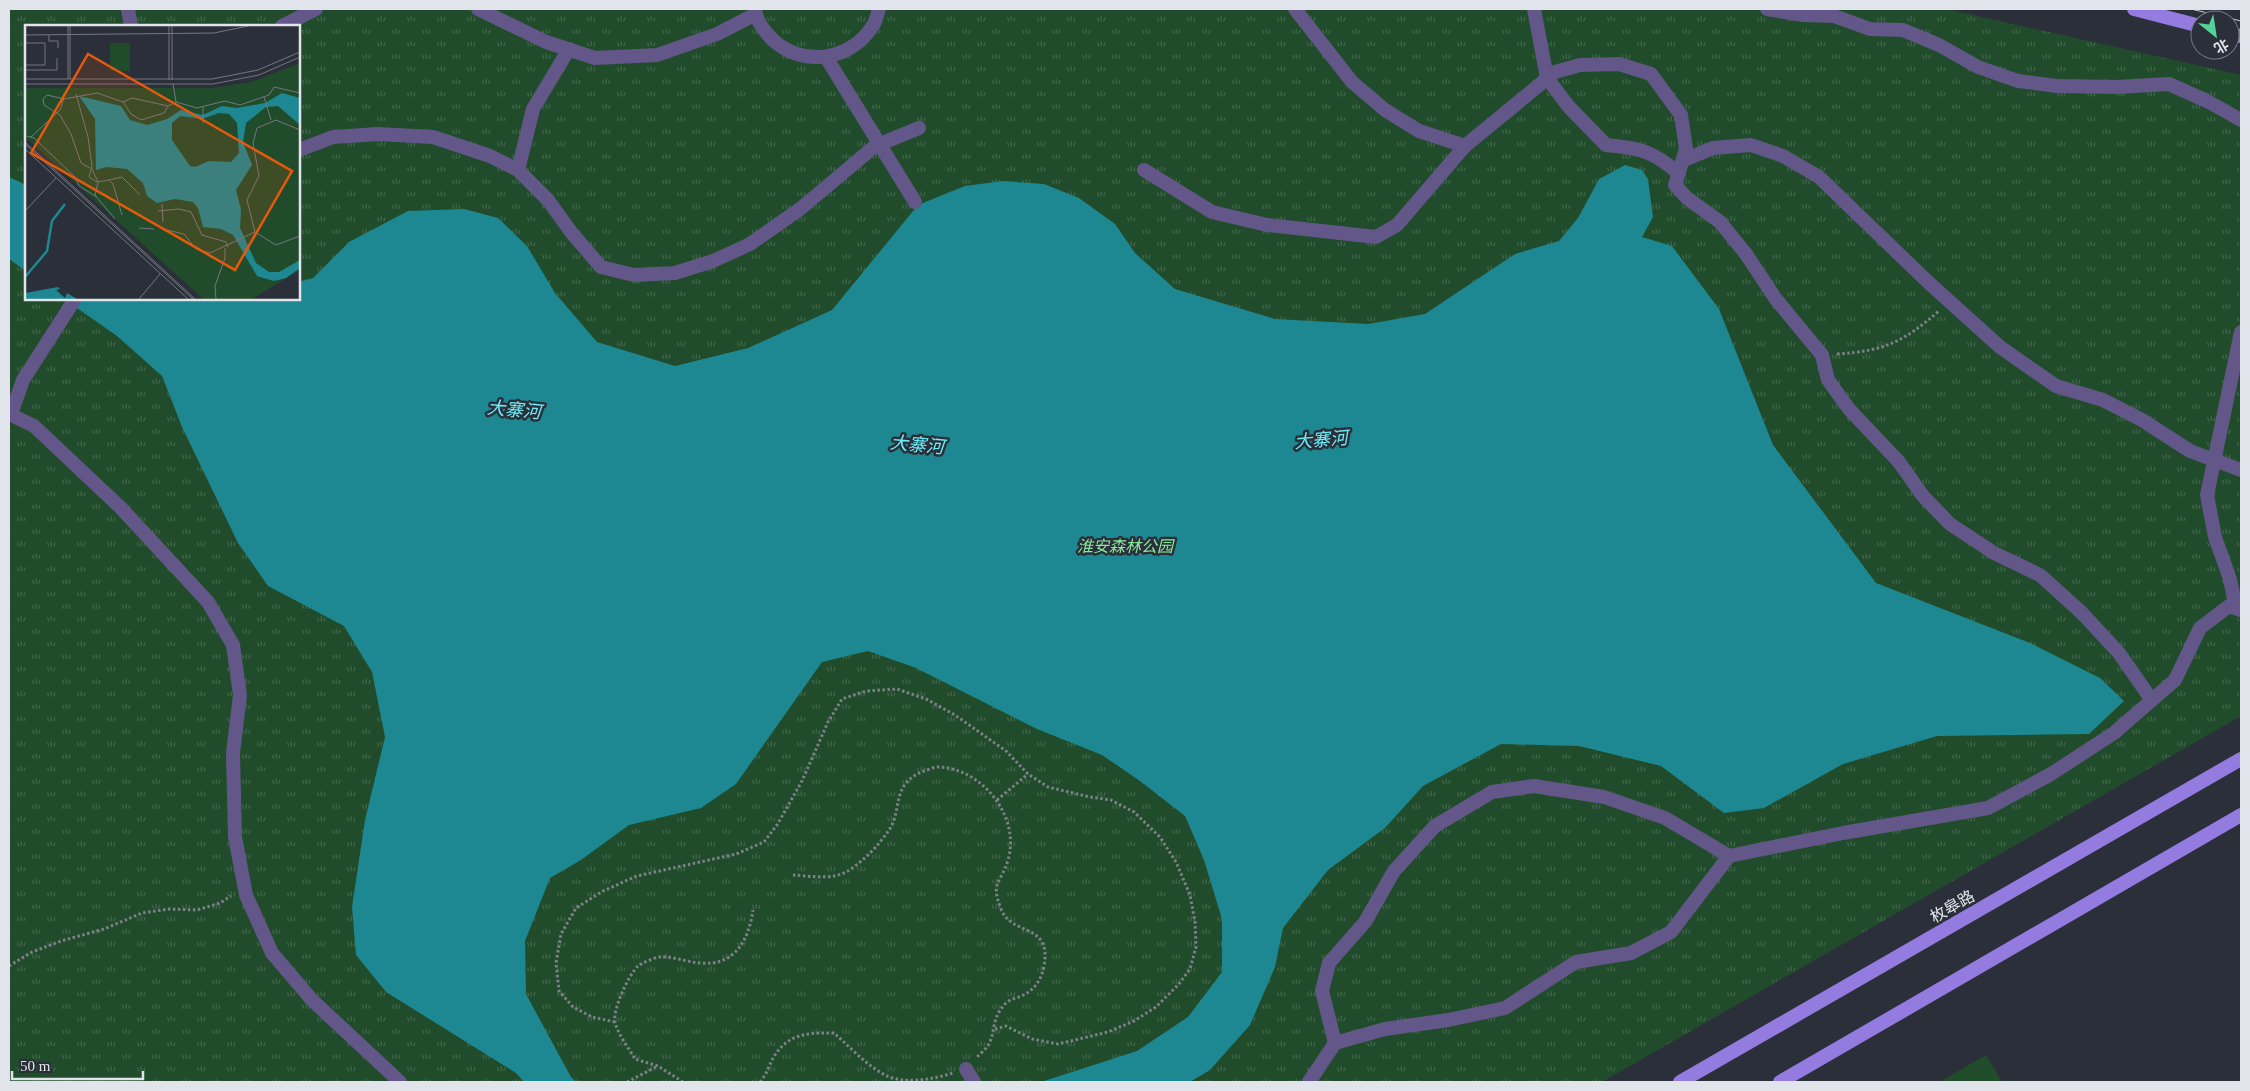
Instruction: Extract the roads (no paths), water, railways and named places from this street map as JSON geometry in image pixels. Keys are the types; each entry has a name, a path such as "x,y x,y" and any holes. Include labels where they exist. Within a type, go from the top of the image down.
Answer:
{"main road":[{"path":"2134,9 2190,23"},
{"name":"枚皋路","path":"1680,1082 2241,759"},
{"path":"1780,1082 2241,815"}],"street":[{"path":"128,9 131,25"},
{"path":"284,25 316,9"},
{"path":"478,9 546,42 596,58 657,55 717,34 755,12 766,33 781,47 800,56 826,57 841,54 859,42 873,26 879,9"},
{"path":"1295,9 1352,82 1386,110 1419,131 1465,146"},
{"path":"1534,9 1547,78 1569,107 1606,145 1636,148 1664,160 1679,174"},
{"path":"1767,9 1804,15 1834,16 1870,29 1903,30 1939,45 1978,67 2018,81 2057,86 2117,87 2169,84 2207,101 2241,120"},
{"path":"518,170 533,109 569,50"},
{"path":"826,57 915,202"},
{"path":"1144,170 1212,212 1267,225 1376,237 1397,225 1465,146 1555,72 1580,65 1619,64 1651,74 1682,115 1686,149 1675,185 1687,198 1720,222 1746,254 1775,298 1822,355 1828,380 1848,409 1899,462 1923,496 1950,524 1994,553 2040,575 2082,612 2119,653 2151,699"},
{"path":"300,150 333,137 378,134 433,137 490,156 518,170 548,200 571,232 601,267 634,275 675,273 713,261 750,244 800,209 879,144 919,128"},
{"path":"1684,160 1713,148 1751,145 1783,156 1820,177 2000,347 2056,386 2103,400 2142,420 2190,451 2241,470"},
{"path":"73,300 23,380 10,414 34,426 120,506 208,602 233,645 240,696 233,753 235,836 246,896 272,953 312,1000 400,1082"},
{"path":"2239,609 2215,537 2207,495 2241,332"},
{"path":"1309,1082 1336,1043 1385,1028 1448,1020 1505,1008 1576,962 1631,953 1671,932 1729,856 1843,833 1988,808 2051,774 2114,733 2175,680 2200,628 2228,606 2239,609"},
{"path":"1336,1043 1322,991 1329,963 1365,922 1394,871 1435,826 1492,792 1534,786 1604,797 1665,818 1729,856"},
{"path":"966,1069 974,1082"}],"water":[{"name":"大寨河","path":"1625,165 1642,170 1648,179 1653,217 1642,237 1672,246 1719,309 1773,445 1876,583 2030,643 2100,678 2124,701 2089,734 1937,736 1843,764 1764,808 1724,813 1661,766 1579,746 1501,744 1423,786 1385,828 1328,870 1283,928 1275,967 1250,1025 1210,1070 1190,1082 1041,1082 1137,1051 1188,1017 1222,972 1222,919 1204,860 1185,816 1140,781 1102,755 1037,729 916,668 868,651 822,662 736,784 701,808 629,825 581,860 550,878 525,941 526,994 571,1077 576,1082 524,1082 516,1073 386,992 356,955 352,907 365,820 385,737 372,672 344,626 268,586 238,543 182,427 162,376 117,336 65,300 300,300 300,282 313,278 349,242 408,211 464,209 498,218 527,246 555,293 597,342 675,366 748,348 832,310 918,205 965,186 1003,181 1044,184 1079,198 1115,224 1135,253 1175,289 1275,319 1368,324 1425,314 1515,254 1559,241 1578,218 1599,179"},
{"path":"9,177 25,185 25,270 9,259"}],"tram line":[{"path":"2191,9 2241,21"}],"park label":[{"name":"淮安森林公园","path":"1125,546"}]}
